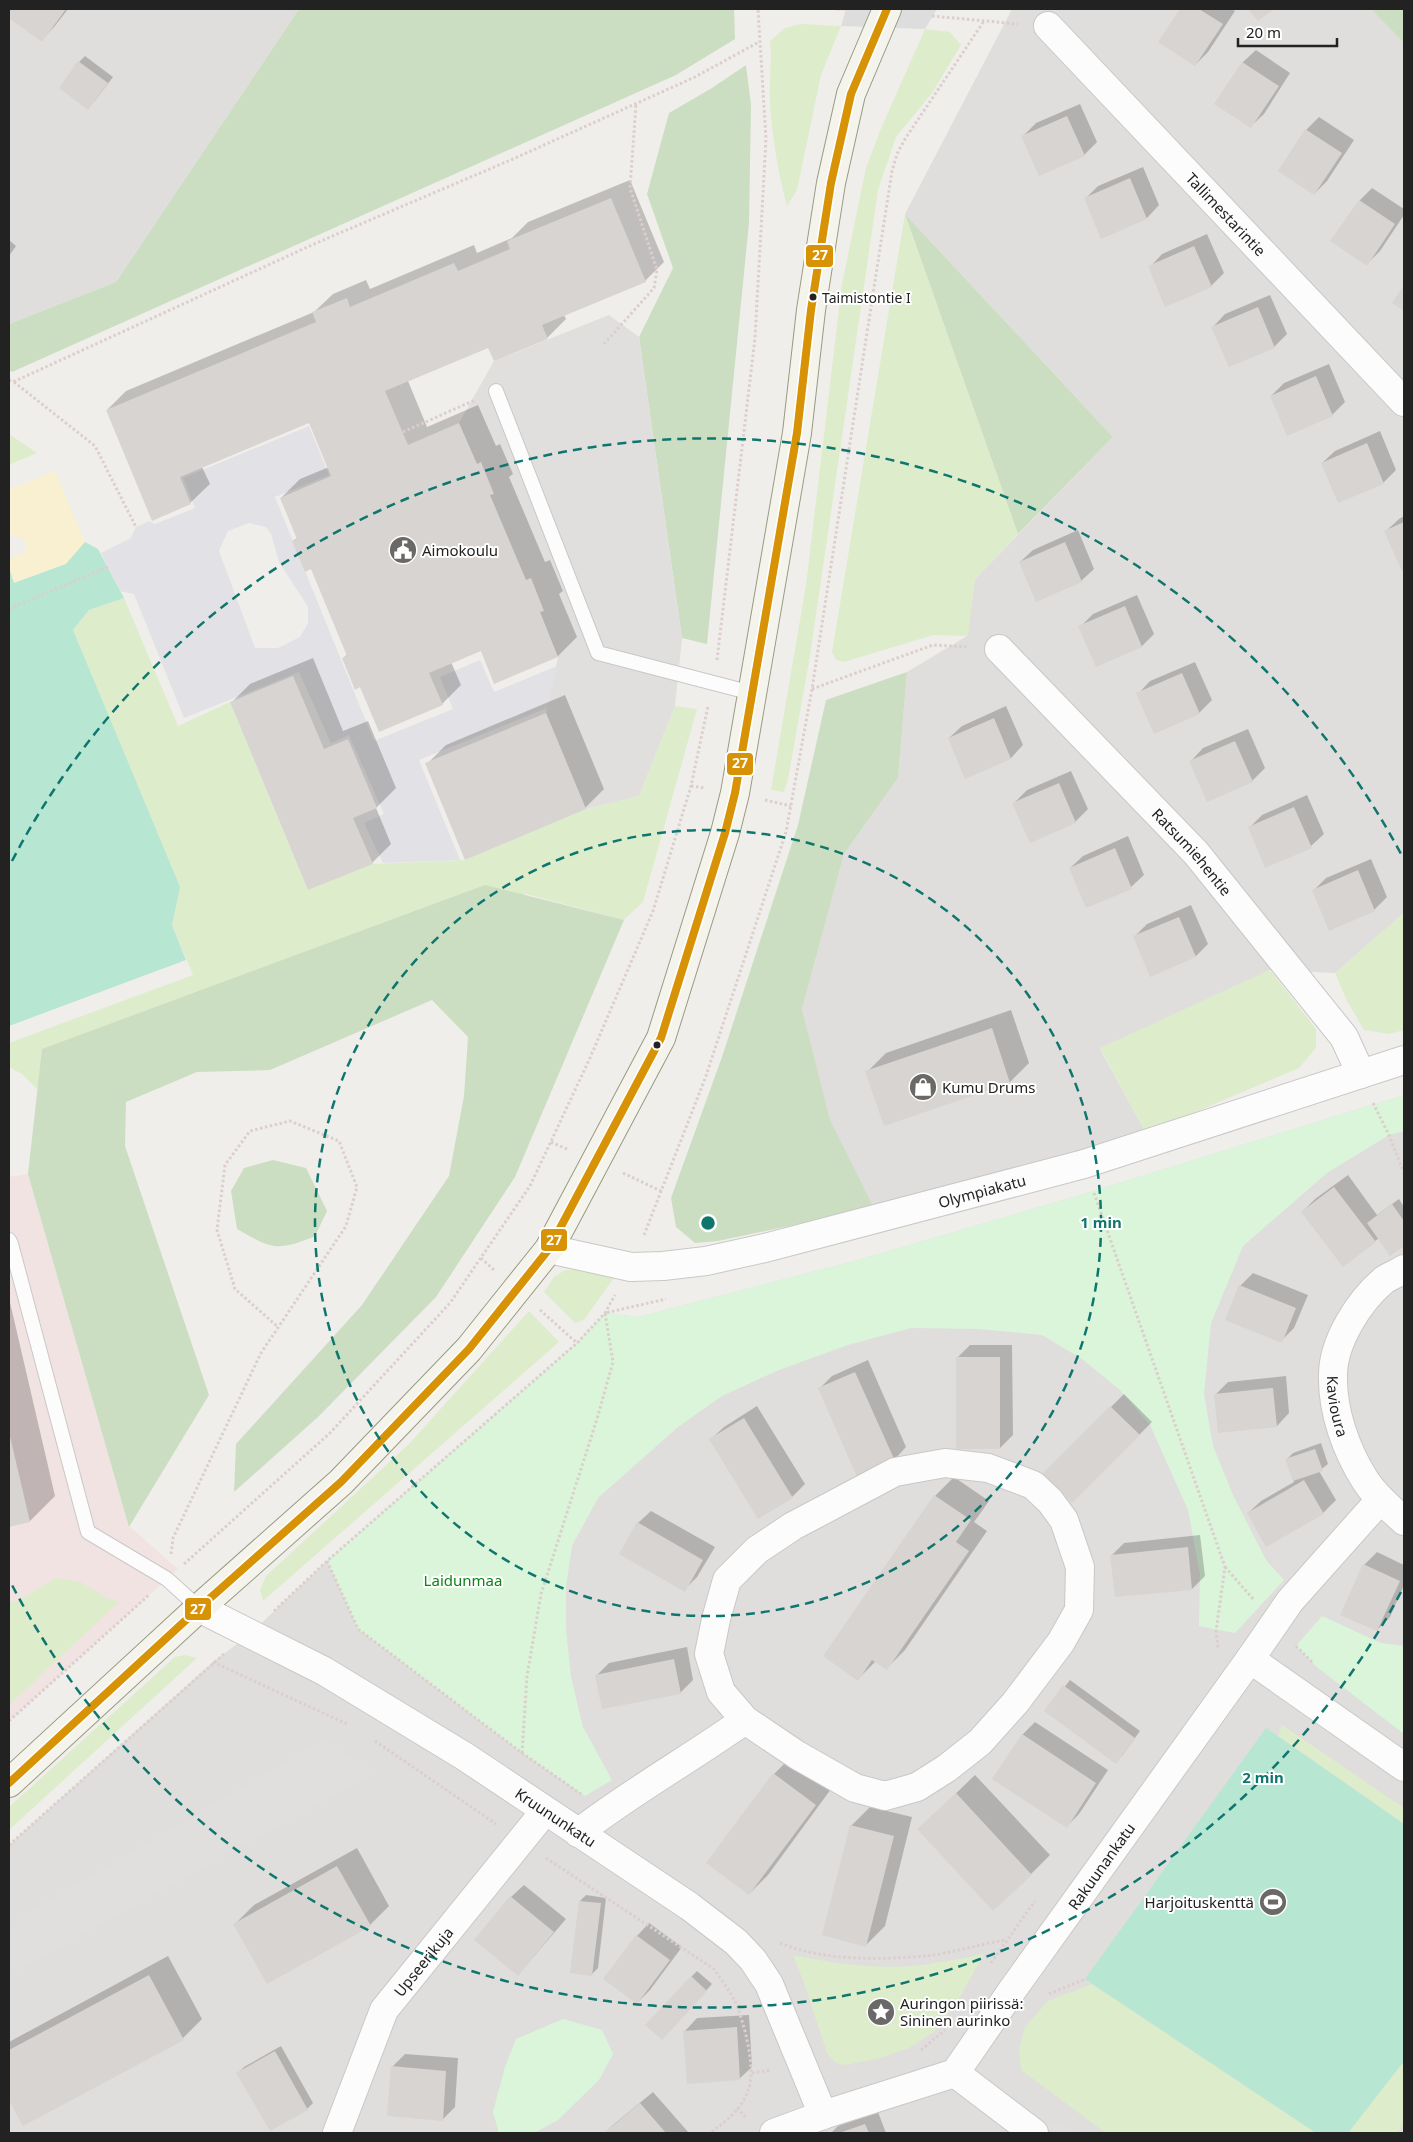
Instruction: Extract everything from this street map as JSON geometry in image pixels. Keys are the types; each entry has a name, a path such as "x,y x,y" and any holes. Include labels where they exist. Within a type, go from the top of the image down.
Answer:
{"main road":[{"path":"9,1783 199,1608 341,1482 469,1349 549,1249 661,1038 725,833 735,793 797,433 811,310 831,183 851,94 887,9"}],"street":[{"name":"Tallimestarintie","path":"1048,26 1404,402"},
{"name":"Ratsumiehentie","path":"999,648 1196,853 1344,1037 1366,1086"},
{"name":"Olympiakatu","path":"549,1249 631,1267 663,1266 706,1261 765,1248 1084,1164 1366,1086 1404,1060"},
{"name":"Kavioura","path":"1404,1270 1386,1279 1367,1297 1350,1320 1338,1350 1333,1374 1334,1400 1343,1435 1365,1480 1380,1500 1404,1521"},
{"path":"945,1463 988,1468 1033,1485 1050,1501 1064,1520 1080,1567 1079,1610 1061,1642 1004,1716 980,1742 947,1768 917,1787 885,1796 855,1788 797,1755 744,1720 721,1692 709,1654 716,1619 727,1580 757,1550 793,1526 895,1472 945,1463"},
{"path":"1380,1500 1290,1601 1250,1660 1404,1767"},
{"name":"Kruununkatu","path":"199,1608 249,1635 324,1671 464,1756 690,1906 736,1942 753,1960 768,1984 823,2115"},
{"name":"Rakuunankatu","path":"955,2073 1008,1996 1250,1660"},
{"path":"578,1833 607,1810 708,1746 744,1720"},
{"name":"Upseerikuja","path":"337,2133 384,2010 544,1810"},
{"path":"774,2133 823,2115 955,2073 1034,2133"}],"lane":[{"path":"496,391 598,653 752,693"},
{"path":"9,1240 88,1532 167,1579 199,1608"}],"path":[{"path":"9,1721 330,1433 444,1310 530,1186 590,1058 653,911 691,786 719,650 755,338 766,139 758,9"},
{"path":"836,9 846,10"},
{"path":"932,16 1048,26"},
{"path":"9,1845 213,1662 249,1635 327,1562 577,1343 605,1313 631,1267 708,1071 786,832 812,689 892,170 897,154 905,139 984,21"},
{"path":"14,382 314,244 513,159 696,77 759,42"},
{"path":"604,344 654,288 657,270 630,188 636,104"},
{"path":"9,380 95,446 136,527"},
{"path":"403,432 496,391"},
{"path":"9,608 108,567"},
{"path":"812,689 933,645 999,648"},
{"path":"1366,1086 1404,1173"},
{"path":"167,1579 173,1538 260,1353 278,1327 346,1226 357,1187 339,1141 290,1120 250,1131 225,1165 217,1230 235,1289 278,1327"},
{"path":"1084,1164 1225,1567 1257,1604"},
{"path":"536,1306 577,1343"},
{"path":"522,1753 527,1676 541,1594 597,1419 613,1362 605,1313"},
{"path":"1219,1658 1216,1631 1225,1567"},
{"path":"1044,1996 1086,1980"}],"shaded area":[{"path":"9,9 299,9 116,282 9,324"},
{"path":"1012,9 1372,9 1404,43 1404,913 1335,973 1270,970 1100,1049 1146,1133 874,1208 831,1127 802,1009 844,854 898,778 907,672 967,636 975,579 1113,437 905,214"},
{"path":"609,315 639,337 682,638 675,706 639,796 586,809 546,713 558,657 459,423 494,361"},
{"path":"309,426 329,475 275,497 374,741 453,709 440,677 480,660 494,692 557,666 547,708 419,760 460,860 383,863 364,823 384,814 349,735 331,743 299,672 184,718 134,594 120,591 101,553 131,538 136,527 149,521 155,524 195,508 183,478","holes":["249,523 266,527 271,534 279,562 308,607 308,623 300,637 278,648 255,648 219,551 228,531"]},
{"path":"1404,1095 1404,2133 9,2133 9,1845 213,1662 249,1635 327,1561 577,1343 605,1313 638,1317 858,1260 1080,1195"},
{"path":"28,1174 129,1526 178,1569 9,1721 9,1177"},
{"path":"325,1739 372,1774 9,1975 9,1924"},
{"path":"1059,2122 1075,2133 1053,2133 1043,2125"}],"green space":[{"path":"299,9 734,9 735,39 676,75 12,372 9,370 9,324 116,282"},
{"path":"1372,9 1404,9 1404,43 1376,14"},
{"path":"801,24 841,26 821,75 797,190 787,206 778,168 772,128 770,41 785,28"},
{"path":"925,29 950,32 961,45 932,93 896,137 878,190 810,656 788,779 784,792 771,790 806,585 842,284 866,168 882,126"},
{"path":"746,65 751,105 749,223 707,644 682,638 639,337 673,268 647,194 669,113 712,88"},
{"path":"905,214 1018,534 975,579 968,636 933,635 844,662 836,660 832,652"},
{"path":"905,214 1113,437 1018,534"},
{"path":"9,434 37,453 9,465"},
{"path":"85,542 98,549 124,598 89,610 73,630 180,887 172,925 186,960 9,1026 9,568 14,583 66,564"},
{"path":"124,598 178,726 230,702 308,890 373,864 465,860 586,809 639,796 675,706 697,709 643,902 624,920 526,894 43,1049 38,1090 22,1074 9,1067 9,1043 193,975 172,925 179,887 73,630 89,610"},
{"path":"907,672 898,778 844,854 802,1009 830,1120 874,1208 718,1241 695,1243 676,1227 671,1198 722,1057 798,825 826,700"},
{"path":"485,885 624,920 515,1177 436,1297 318,1417 234,1492 236,1444 362,1305 449,1176 464,1096 468,1037 432,1000 270,1070 197,1072 126,1102 125,1146 209,1395 129,1527 28,1174 42,1049"},
{"path":"1404,913 1404,1030 1389,1034 1364,1030 1347,1001 1335,973"},
{"path":"1270,970 1316,1029 1316,1048 1299,1068 1146,1133 1100,1048"},
{"name":"Laidunmaa","path":"1404,1095 1404,1131 1389,1135 1327,1173 1243,1246 1211,1323 1204,1394 1213,1446 1233,1495 1266,1560 1284,1580 1235,1633 1199,1626 1200,1574 1188,1510 1150,1425 1120,1390 1082,1359 1042,1335 978,1329 911,1328 848,1345 779,1370 722,1396 678,1427 598,1498 572,1546 566,1587 566,1629 571,1677 583,1727 612,1780 585,1796 522,1753 358,1629 327,1561 577,1343 605,1313 638,1317 858,1260 1080,1195"},
{"path":"273,1160 306,1168 327,1211 315,1236 292,1244 275,1246 259,1241 237,1229 231,1191 244,1168"},
{"path":"565,1270 612,1270 613,1279 584,1320 575,1323 544,1292 554,1277"},
{"path":"529,1311 559,1342 263,1601 260,1590 266,1576 409,1444"},
{"path":"56,1578 80,1582 105,1597 119,1602 9,1705 9,1602 18,1601"},
{"path":"1322,1616 1381,1643 1404,1646 1404,1734 1318,1668 1296,1646"},
{"path":"184,1655 197,1658 9,1830 9,1807 175,1657"},
{"path":"1282,1725 1404,1808 1404,1824 1278,1736"},
{"name":"Harjoituskenttä","path":"1266,1728 1404,1824 1404,2061 1348,2133 1316,2133 1085,1979"},
{"path":"984,1954 954,2007 935,2031 909,2048 880,2058 846,2065 836,2063 827,2053 793,1955 841,1963 890,1967 923,1965"},
{"path":"1092,1984 1316,2133 1106,2133 1021,2070 1019,2049 1025,2027 1048,2001"},
{"path":"563,2019 602,2030 613,2054 599,2080 558,2120 534,2133 499,2133 493,2112 505,2067 516,2039"},
{"path":"1404,2061 1404,2123 1397,2133 1348,2133"}],"sand":[{"path":"55,471 85,542 66,564 14,583 9,568 9,559 25,552 26,541 9,533 9,490"}],"pier":[{"path":"846,9 937,9 925,29 841,26"}],"building":[{"path":"9,9 66,9 42,42 9,18"},
{"path":"1180,9 1199,9 1223,24 1195,66 1158,42"},
{"path":"1248,9 1274,9 1258,21"},
{"path":"78,61 108,83 88,110 59,88"},
{"path":"1242,62 1279,86 1251,128 1214,104"},
{"path":"1067,116 1085,156 1039,176 1021,136"},
{"path":"1305,129 1342,153 1314,195 1278,171"},
{"path":"1130,178 1147,219 1101,239 1084,198"},
{"path":"611,198 646,282 542,325 548,339 494,361 488,348 385,391 408,445 459,423 477,464 481,462 494,494 490,495 526,580 531,578 544,611 540,612 558,657 494,684 481,651 429,673 443,705 379,732 360,687 355,690 342,658 347,656 311,569 305,572 292,541 297,539 280,498 331,476 309,423 180,477 191,504 152,521 106,410 316,322 312,312 347,298 350,307 454,263 458,271 510,249 507,241"},
{"path":"1359,200 1395,224 1367,266 1330,241"},
{"path":"1194,246 1212,287 1165,307 1148,266"},
{"path":"1404,285 1404,311 1392,303"},
{"path":"1258,307 1275,348 1229,367 1211,327"},
{"path":"1316,376 1333,416 1287,436 1270,396"},
{"path":"1367,443 1384,484 1338,503 1321,463"},
{"path":"1404,522 1404,570 1402,571 1384,531"},
{"path":"1065,542 1082,582 1036,602 1019,562"},
{"path":"1125,606 1142,647 1096,667 1078,626"},
{"path":"1182,673 1200,714 1154,734 1136,693"},
{"path":"293,676 324,749 348,739 377,808 353,818 373,864 308,890 230,702"},
{"path":"546,713 586,809 465,860 425,763"},
{"path":"994,718 1011,759 965,779 948,738"},
{"path":"1235,741 1253,782 1207,802 1189,761"},
{"path":"1059,783 1076,823 1030,843 1012,803"},
{"path":"1294,807 1312,848 1265,868 1248,827"},
{"path":"1115,848 1132,889 1086,908 1069,868"},
{"path":"1358,870 1375,911 1329,931 1312,890"},
{"path":"1179,917 1196,957 1150,977 1133,936"},
{"path":"992,1028 1010,1083 884,1126 865,1071"},
{"path":"1334,1187 1376,1242 1343,1267 1301,1212"},
{"path":"1392,1204 1404,1221 1404,1246 1390,1256 1367,1223"},
{"path":"1239,1285 1296,1308 1282,1343 1225,1320"},
{"path":"956,1357 1000,1357 1000,1449 956,1449"},
{"path":"855,1372 895,1461 857,1477 818,1388"},
{"path":"1273,1388 1277,1427 1218,1433 1214,1394"},
{"path":"1110,1406 1140,1435 1072,1503 1042,1474"},
{"path":"744,1418 793,1498 758,1519 709,1439"},
{"path":"9,1432 30,1522 9,1527"},
{"path":"1315,1449 1323,1471 1293,1481 1285,1459"},
{"path":"1304,1480 1324,1514 1266,1547 1247,1513"},
{"path":"934,1495 971,1520 956,1542 969,1551 887,1670 872,1660 858,1681 823,1656"},
{"path":"637,1522 703,1560 685,1592 619,1554"},
{"path":"1188,1547 1192,1590 1115,1597 1110,1555"},
{"path":"1363,1564 1400,1581 1377,1631 1340,1615"},
{"path":"674,1659 681,1694 602,1709 595,1675"},
{"path":"1063,1685 1135,1738 1116,1764 1044,1711"},
{"path":"1022,1734 1096,1783 1067,1828 992,1779"},
{"path":"773,1773 816,1805 749,1895 706,1863"},
{"path":"956,1793 1032,1875 993,1911 917,1829"},
{"path":"850,1825 894,1836 866,1947 822,1935"},
{"path":"337,1866 371,1926 267,1984 233,1924"},
{"path":"510,1896 554,1932 518,1976 474,1940"},
{"path":"579,1901 601,1903 592,1976 570,1973"},
{"path":"636,1935 670,1960 637,2004 603,1979"},
{"path":"149,1975 184,2040 23,2126 9,2100 9,2050"},
{"path":"691,1976 707,1991 662,2040 645,2025"},
{"path":"737,2027 740,2080 687,2084 683,2031"},
{"path":"275,2051 308,2110 270,2131 236,2073"},
{"path":"391,2066 446,2071 443,2121 387,2116"},
{"path":"640,2103 666,2133 604,2133"},
{"path":"865,2124 869,2133 839,2133"}],"transit line":[{"name":"27","path":"9,1783 199,1608 341,1482 469,1349 549,1249 661,1038 725,833 735,793 797,433 811,310 831,183 851,94 887,9"}],"place":[{"name":"Taimistontie I","path":"813,297"},
{"name":"Aimokoulu","path":"403,550"},
{"name":"Kumu Drums","path":"923,1087"},
{"name":"Harjoituskenttä","path":"1273,1902"},
{"name":"Auringon piirissä: Sininen aurinko","path":"881,2012"}]}
